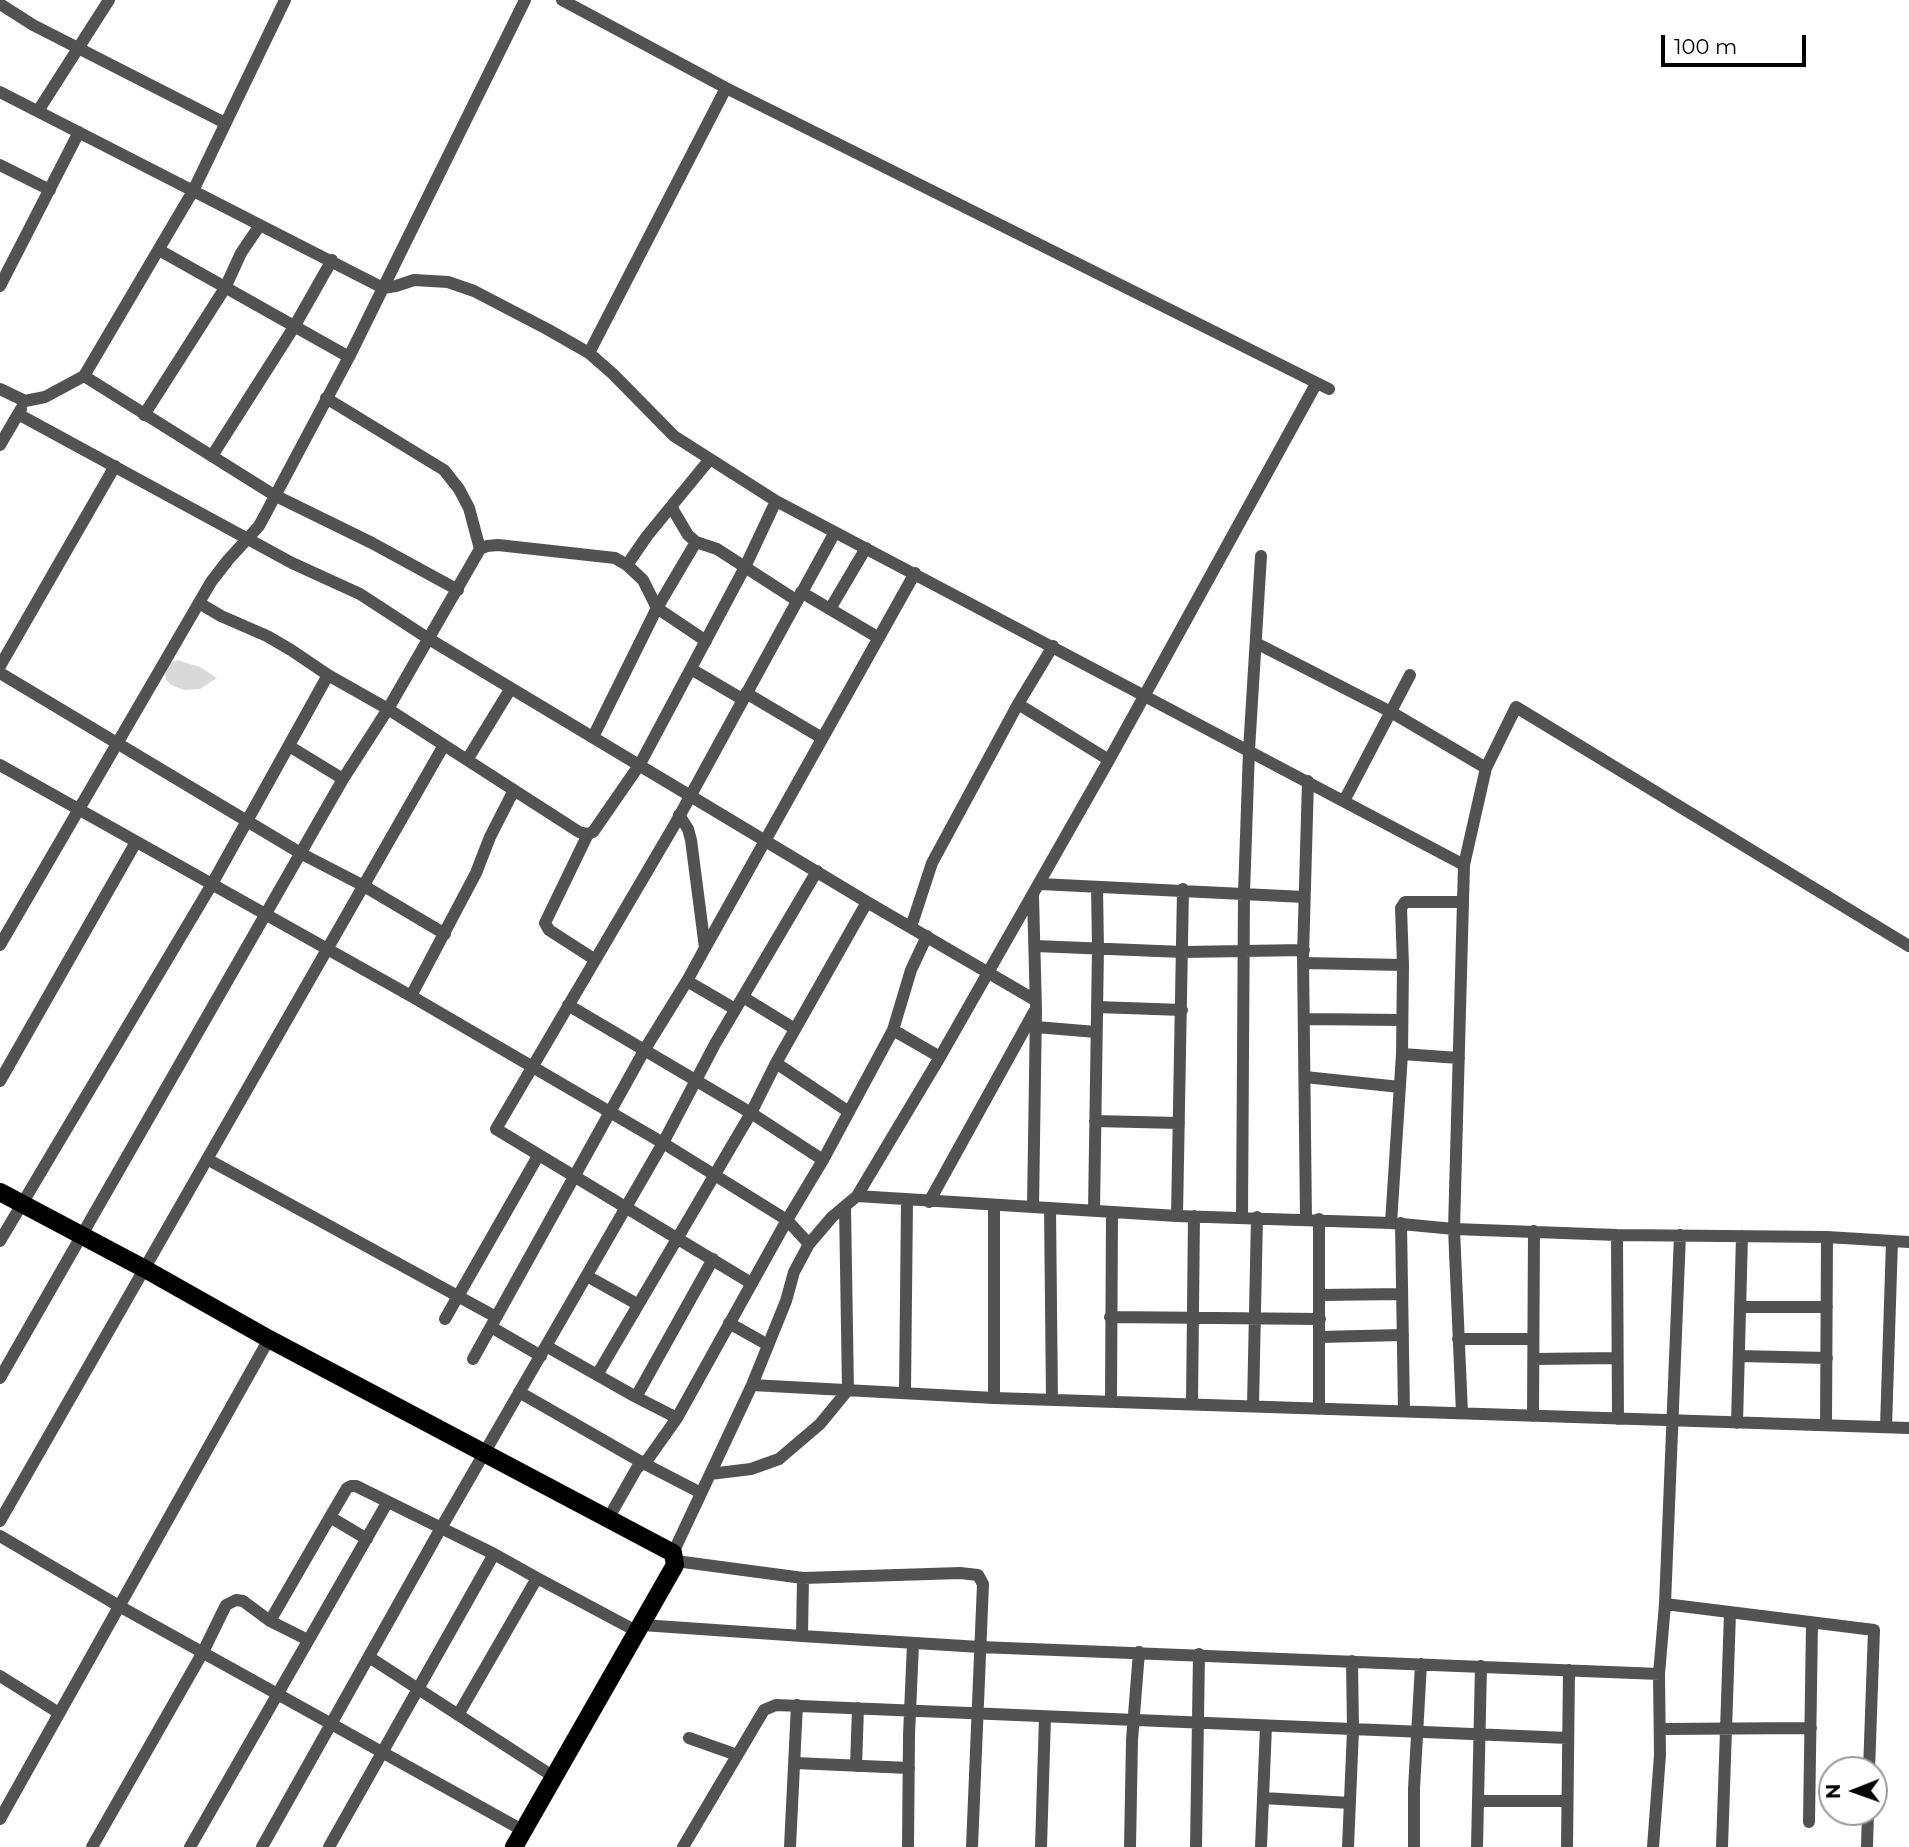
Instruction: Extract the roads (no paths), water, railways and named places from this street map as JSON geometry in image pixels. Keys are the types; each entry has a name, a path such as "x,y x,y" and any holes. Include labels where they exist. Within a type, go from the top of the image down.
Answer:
{"main road":[{"path":"0,1192 269,1339 485,1452 674,1557 640,1628 514,1847"}],"street":[{"path":"38,111 109,0"},
{"path":"0,389 25,401 45,397 84,376 193,191 285,0"},
{"path":"0,946 199,603 228,560 259,526 349,357 525,0"},
{"path":"562,0 726,88 1329,389"},
{"path":"0,4 33,25 225,123"},
{"path":"589,353 726,88"},
{"path":"0,92 383,288 414,280 438,280 474,291 589,353 628,388 666,429 776,501 1464,865"},
{"path":"0,286 79,132"},
{"path":"0,165 50,190"},
{"path":"144,415 225,288 242,253 260,225"},
{"path":"159,250 349,357"},
{"path":"212,456 294,327 332,260"},
{"path":"84,376 274,495 458,590"},
{"path":"972,1847 983,1584 978,1575 960,1573 803,1578 674,1557 752,1385 786,1301 794,1272 809,1244 832,1217 857,1196 940,1057 1109,760 1316,384"},
{"path":"327,398 443,470 459,489 469,508 480,550"},
{"path":"0,445 25,401"},
{"path":"18,414 292,563 360,594 429,639 989,973 1035,1005"},
{"path":"627,565 647,536 710,459"},
{"path":"0,666 115,466"},
{"path":"199,603 221,617 267,636 579,832 588,834 593,832 640,764 745,567 776,501"},
{"path":"672,508 688,535 696,542 717,549 745,567 830,609 879,638"},
{"path":"751,1283 496,1129 691,795 835,532"},
{"path":"593,737 657,608 696,542"},
{"path":"0,1378 344,779 480,550 498,545 557,554 615,558 643,580 657,608 706,641"},
{"path":"830,609 866,548"},
{"path":"1242,1217 1244,893 1249,750 1261,556"},
{"path":"473,1359 915,573"},
{"path":"1256,643 1391,712 1486,768"},
{"path":"911,927 932,863 1018,704 1053,646"},
{"path":"691,669 822,738"},
{"path":"0,673 302,854 364,886 445,934"},
{"path":"0,1241 212,884 328,675"},
{"path":"1344,801 1410,675"},
{"path":"467,760 511,688"},
{"path":"1018,704 1109,760"},
{"path":"1462,1413 1454,1229 1464,865 1486,768 1516,707 1909,946"},
{"path":"0,1521 444,745"},
{"path":"289,746 344,779"},
{"path":"0,765 411,996 611,1112 787,1220 809,1244"},
{"path":"1308,782 1304,897 1305,1077 1312,1219 1320,1296 1319,1409"},
{"path":"411,996 445,934 514,790"},
{"path":"679,815 691,840 705,948"},
{"path":"588,834 545,923 549,930 594,959"},
{"path":"0,1081 136,842"},
{"path":"262,1847 663,1143 695,1080 817,871"},
{"path":"1094,1211 1097,887"},
{"path":"1036,889 1183,889 1304,897"},
{"path":"1033,1207 1036,889"},
{"path":"1177,1216 1183,889"},
{"path":"597,1376 751,1113 776,1063 867,902"},
{"path":"1404,1412 1402,1294 1396,1223 1402,1054 1402,904 1463,902"},
{"path":"608,1519 637,1468 677,1418 823,1160 893,1030 911,970 927,936"},
{"path":"1035,946 1245,952 1403,965"},
{"path":"687,981 736,1009"},
{"path":"744,997 795,1029"},
{"path":"568,1004 751,1113 823,1160"},
{"path":"929,1202 1035,1005"},
{"path":"1097,1007 1182,1010"},
{"path":"1305,1019 1402,1020"},
{"path":"1036,1027 1096,1032"},
{"path":"893,1030 940,1057"},
{"path":"1402,1054 1459,1058"},
{"path":"776,1063 849,1112"},
{"path":"1305,1077 1400,1087"},
{"path":"1094,1121 1179,1123"},
{"path":"445,1319 538,1156"},
{"path":"207,1159 458,1295 494,1322 543,1351 677,1418"},
{"path":"857,1196 1177,1216 1396,1223 1454,1229 1617,1235 1827,1237 1909,1242"},
{"path":"905,1393 906,1200"},
{"path":"994,1205 994,1398"},
{"path":"710,1474 751,1469 779,1459 820,1424 848,1390 845,1206"},
{"path":"1050,1208 1052,1400"},
{"path":"1111,1402 1112,1212"},
{"path":"1192,1405 1194,1216"},
{"path":"1253,1406 1257,1217"},
{"path":"1533,1416 1534,1231"},
{"path":"1617,1235 1618,1419"},
{"path":"1653,1847 1680,1235"},
{"path":"1737,1423 1742,1236"},
{"path":"1826,1425 1827,1237"},
{"path":"1886,1427 1892,1241"},
{"path":"636,1398 713,1259"},
{"path":"587,1276 637,1304"},
{"path":"1320,1296 1402,1294"},
{"path":"1740,1307 1827,1307"},
{"path":"1110,1317 1320,1319"},
{"path":"729,1323 768,1345"},
{"path":"1319,1337 1403,1335"},
{"path":"0,1819 6,1794 60,1713 269,1339"},
{"path":"1458,1339 1533,1339"},
{"path":"1739,1356 1827,1358"},
{"path":"1534,1359 1618,1358"},
{"path":"752,1385 994,1398 1909,1428"},
{"path":"519,1392 701,1493"},
{"path":"270,1621 347,1488 356,1486 640,1628 913,1644 1659,1674"},
{"path":"190,1847 387,1503"},
{"path":"330,1517 367,1539"},
{"path":"0,1536 119,1606 524,1830"},
{"path":"329,1847 495,1554"},
{"path":"458,1714 537,1578"},
{"path":"802,1636 803,1578"},
{"path":"92,1847 203,1653 226,1605 243,1601 270,1621 308,1640"},
{"path":"1665,1604 1874,1630 1870,1756"},
{"path":"1722,1847 1730,1613"},
{"path":"1809,1822 1812,1623"},
{"path":"908,1847 913,1644"},
{"path":"1130,1847 1139,1652"},
{"path":"1196,1847 1199,1654"},
{"path":"369,1657 554,1777"},
{"path":"1348,1847 1353,1731 1352,1661"},
{"path":"1415,1847 1416,1731 1421,1664"},
{"path":"1477,1847 1481,1666"},
{"path":"1567,1847 1569,1670"},
{"path":"0,1676 60,1713"},
{"path":"683,1847 765,1708 776,1705 1568,1738"},
{"path":"790,1847 797,1705"},
{"path":"856,1766 858,1708"},
{"path":"1041,1847 1045,1717"},
{"path":"1261,1847 1266,1726"},
{"path":"1660,1729 1811,1728"},
{"path":"688,1738 737,1755"},
{"path":"795,1763 909,1768"},
{"path":"1263,1798 1350,1803"},
{"path":"1478,1801 1567,1801"},
{"path":"1867,1847 1868,1826"}]}
